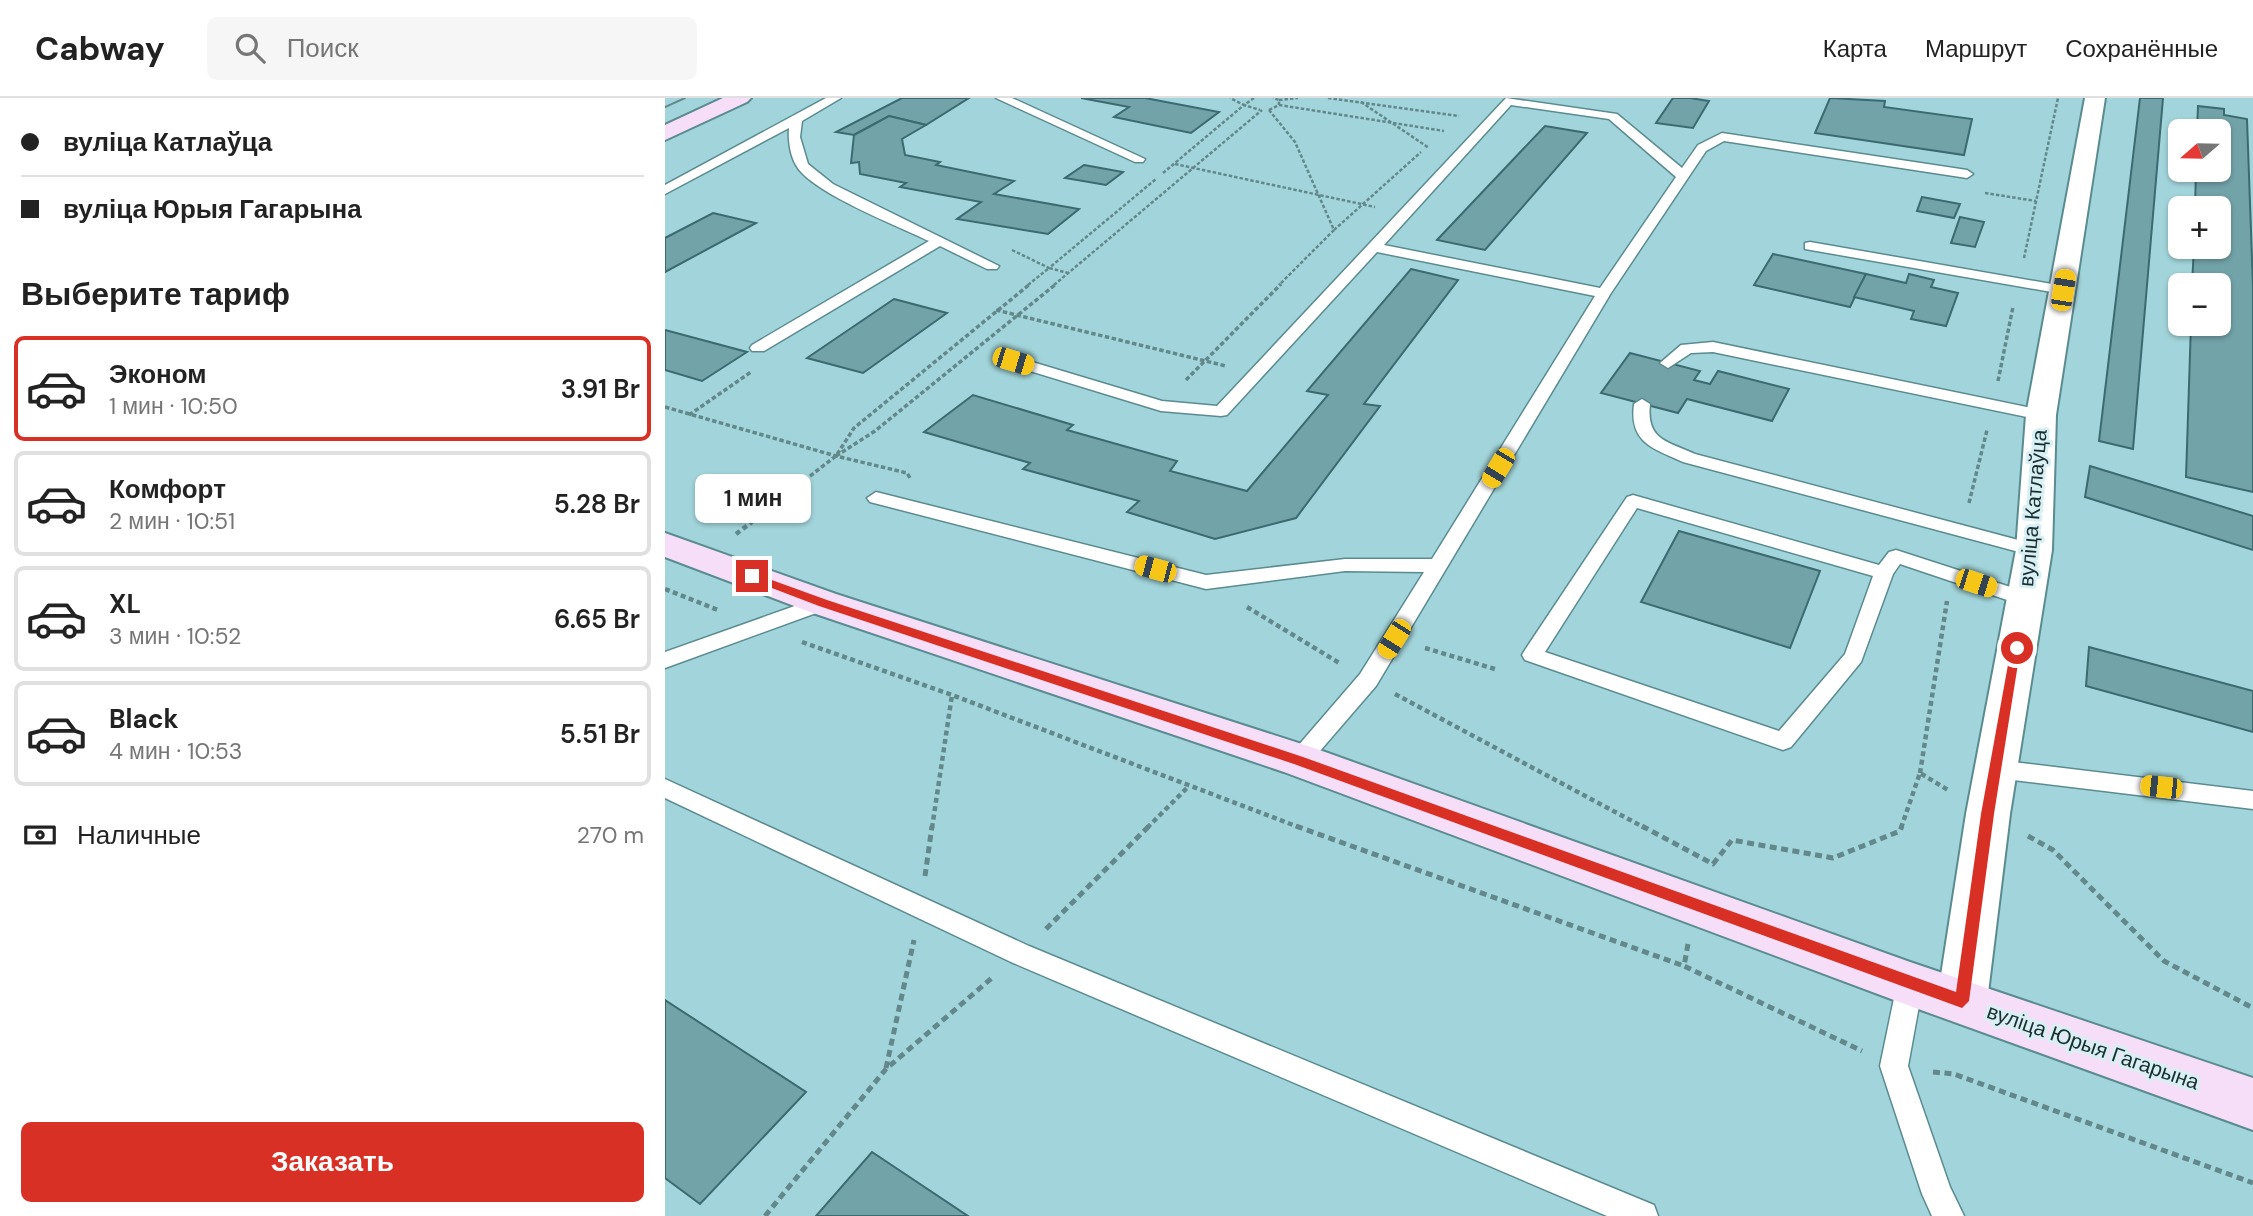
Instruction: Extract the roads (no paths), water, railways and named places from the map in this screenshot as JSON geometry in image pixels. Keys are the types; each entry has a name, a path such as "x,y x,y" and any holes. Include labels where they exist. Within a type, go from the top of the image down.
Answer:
{"main road":[{"path":"665,133 740,98"},
{"name":"вуліца Юрыя Гагарына","path":"685,551 823,603 1299,760 1910,984 2253,1104"}],"street":[{"name":"вуліца Катлаўца","path":"1962,1001 1988,814 2034,550 2041,415 2095,98"}],"lane":[{"path":"665,190 835,98"},
{"path":"1002,98 1139,159"},
{"path":"1013,361 1161,406 1220,411 1508,101 1613,116 1683,176"},
{"path":"796,118 794,137 802,164 828,187 992,266"},
{"path":"1299,760 1368,680 1604,293 1702,148 1722,137 1967,174"},
{"path":"758,348 939,241"},
{"path":"1810,246 2063,290"},
{"path":"1374,247 1604,293"},
{"path":"1668,363 1687,348 1713,347 2041,415"},
{"path":"1642,404 1640,421 1652,441 1689,458 2034,550"},
{"path":"876,498 1206,582 1345,565 1438,566"},
{"path":"1884,573 1633,501 1532,656 1783,741 1854,657 1884,573 1896,556 2025,599"},
{"path":"665,660 823,603"},
{"path":"1996,769 2253,800"},
{"path":"665,788 1020,954 1643,1216"},
{"path":"1910,984 1894,1066 1937,1194 1949,1216"}],"tram line":[{"path":"665,107 685,98"}]}
